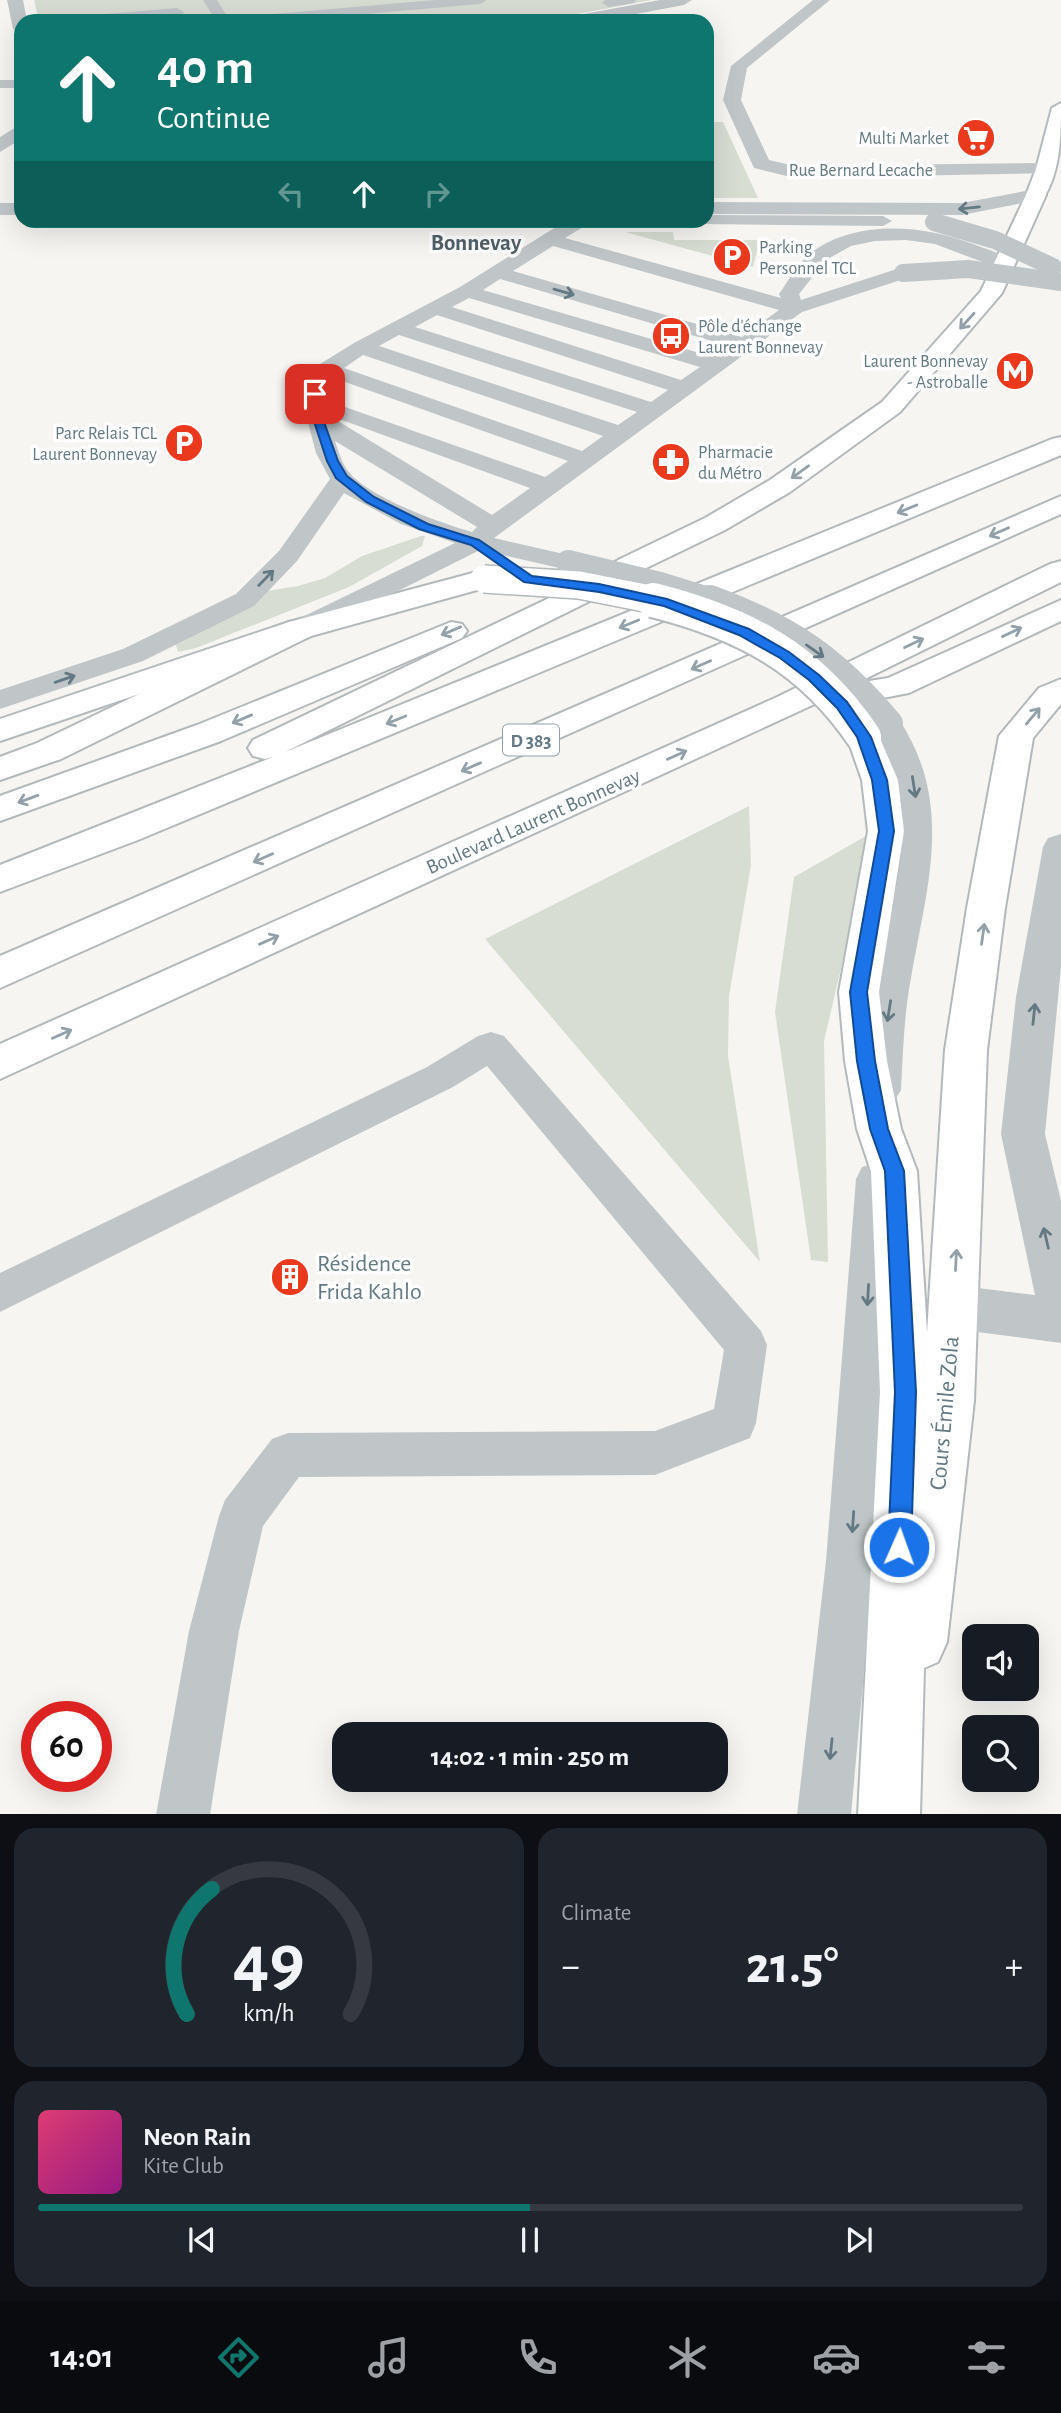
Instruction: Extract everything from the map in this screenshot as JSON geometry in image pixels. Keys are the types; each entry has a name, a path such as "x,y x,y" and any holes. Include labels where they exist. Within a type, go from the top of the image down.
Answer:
{"main road":[{"path":"125,831 188,786 579,595 630,565 715,524 780,486 891,407 991,293 1006,265 1046,169 1061,108"},
{"path":"0,879 125,831 1061,446"},
{"name":"D 383","path":"0,973 1061,504"},
{"path":"0,809 209,733 554,587 630,565"},
{"name":"Boulevard Laurent Bonnevay","path":"0,1062 786,705 1061,570"},
{"name":"Cours Émile Zola","path":"300,629 485,579 528,579 588,586 656,600 707,616 744,632 785,655 876,731 886,831 859,992 866,1061 879,1129 894,1171 905,1392 889,1814"},
{"path":"786,705 897,686 1061,608"},
{"path":"0,730 300,629"},
{"path":"0,769 49,751 300,629"},
{"name":"Cours Émile Zola","path":"896,1814 946,1424 966,1050 986,908 1016,736 1051,695 1061,689"}],"street":[{"path":"610,14 684,0"},
{"name":"Rue Bernard Lecache","path":"822,0 740,66 732,100 761,164 795,172 1046,169"},
{"path":"0,146 14,135"},
{"path":"714,208 962,209 1036,195"},
{"path":"1061,848 1036,997 1023,1134 1061,1305"},
{"path":"954,1307 1061,1321"}],"lane":[{"path":"337,5 471,0"},
{"path":"609,3 629,0"},
{"path":"219,8 299,8 294,2"},
{"path":"294,14 388,2"},
{"path":"156,14 177,13"},
{"path":"714,220 934,222 986,234 1017,247 1058,273"},
{"path":"567,228 467,291 360,347 328,369 316,413 342,478 370,499 423,527 484,534 568,562 727,603 765,621 828,661 856,686 876,731"},
{"path":"794,308 789,294 809,266 828,250 863,238 898,235 937,238 1006,265"},
{"path":"548,239 794,308"},
{"path":"527,254 553,261"},
{"path":"300,629 484,534 794,308 903,273 968,269 1058,273"},
{"path":"499,272 745,344"},
{"path":"467,291 716,365"},
{"path":"435,308 685,388"},
{"path":"751,319 772,325"},
{"path":"398,328 654,410"},
{"path":"360,347 621,434"},
{"path":"328,369 584,459"},
{"path":"316,413 548,486"},
{"path":"316,413 484,534 528,579"},
{"path":"0,701 132,655 245,600 288,556 342,478"},
{"path":"0,1293 427,1083 491,1046 746,1345 734,1423 654,1453 288,1455 242,1516 214,1631 183,1814"},
{"path":"824,1814 850,1561 879,1129"}],"shaded area":[{"path":"34,0 652,0 577,14 37,14"},
{"path":"714,122 723,122 758,198 714,198"},
{"path":"625,232 673,232 674,240 760,240 753,267"},
{"path":"425,536 422,546 349,587 196,648 178,652 176,645 237,613 267,591 325,578 362,556"},
{"path":"749,806 751,865 729,996 728,1056 760,1262 485,939"},
{"path":"873,832 824,1041 828,1262 811,1260 775,1012 794,877"}],"place":[{"name":"Multi Market","path":"976,138"},
{"name":"Parking Personnel TCL","path":"732,257"},
{"name":"Pôle d'échange Laurent Bonnevay","path":"671,336"},
{"name":"Laurent Bonnevay - Astroballe","path":"1015,371"},
{"name":"Parc Relais TCL Laurent Bonnevay","path":"184,443"},
{"name":"Pharmacie du Métro","path":"671,462"},
{"name":"Résidence Frida Kahlo","path":"290,1277"}],"district":[{"name":"Bonnevay","path":"476,242"}],"route":[{"path":"315,394 318,422 333,461 342,478 370,499 423,527 475,543 528,579 577,584 667,603 744,632 785,655 814,678 842,705 864,737 880,780 886,831 859,992 866,1061 879,1129 894,1171 905,1392 899,1547"}]}
